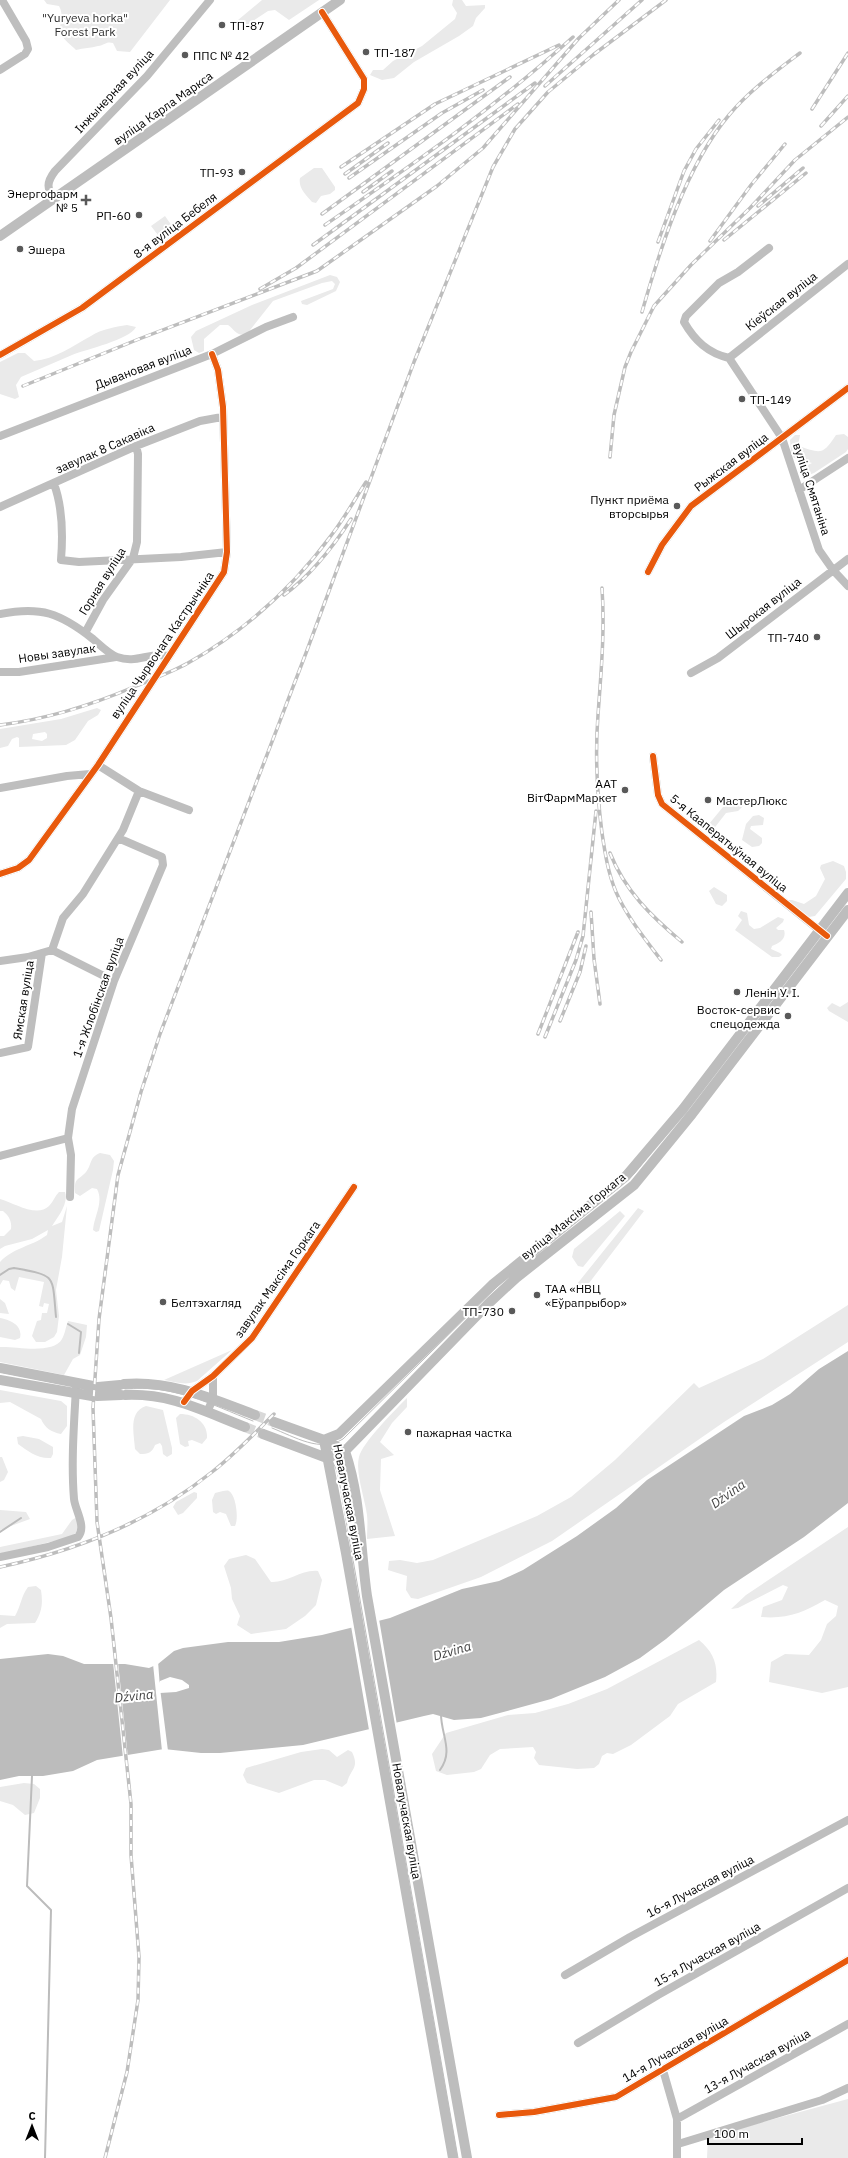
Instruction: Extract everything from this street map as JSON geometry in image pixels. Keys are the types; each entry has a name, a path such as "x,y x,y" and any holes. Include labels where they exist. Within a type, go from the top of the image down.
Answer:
{"main road":[{"name":"вуліца Карла Маркса","path":"0,236 54,200 340,0"},
{"name":"вуліца Максіма Горкага","path":"324,1440 338,1434 510,1270 626,1176 683,1109 848,893"},
{"name":"вуліца Максіма Горкага","path":"327,1458 345,1451 490,1302 516,1278 634,1185 692,1114 848,910"},
{"path":"0,1368 76,1389"},
{"path":"0,1380 95,1391 122,1390 163,1396 184,1402 245,1427"},
{"path":"122,1390 152,1383 192,1391 255,1415"},
{"path":"274,1422 324,1440"},
{"path":"263,1434 327,1458"},
{"name":"Новалучаская вуліца","path":"324,1440 345,1451 353,1477 359,1509 361,1551 367,1596 467,2158"},
{"name":"Новалучаская вуліца","path":"324,1440 354,1598 453,2158"}],"street":[{"name":"Інжынерная вуліца","path":"54,200 48,190 48,181 54,171 142,81 210,0"},
{"path":"0,70 25,54 28,49 26,41 2,2"},
{"name":"8-я вуліца Бебеля","path":"0,355 82,308 358,103 364,89 364,79 322,12"},
{"path":"729,358 714,355 705,348 684,322 686,316 719,283 738,272 769,248"},
{"name":"Кіеўская вуліца","path":"729,358 848,264"},
{"name":"Дывановая вуліца","path":"0,436 212,354 266,327 293,317"},
{"name":"вуліца Чырвонага Кастрычніка","path":"0,874 18,868 29,860 98,764 168,656 217,585 226,566 227,552 221,386 218,370 212,354"},
{"name":"вуліца Смятаніна","path":"729,358 782,438 819,550 833,570 848,586"},
{"name":"Рыжская вуліца","path":"648,572 662,545 690,506 848,388"},
{"name":"завулак 8 Сакавіка","path":"0,507 136,446 200,421 222,418"},
{"name":"Горная вуліца","path":"85,633 103,600 133,558 137,542 138,518 138,454 136,446"},
{"path":"800,490 848,458"},
{"path":"54,484 59,496 63,538 61,560 79,562 133,558 181,557 227,552"},
{"name":"Шырокая вуліца","path":"691,673 718,658 848,559"},
{"path":"0,614 31,610 44,611 57,615 85,633 116,657 138,660 157,654 168,656"},
{"name":"Новы завулак","path":"0,672 19,672 116,657"},
{"name":"5-я Кааператыўная вуліца","path":"653,756 658,795 662,804 827,936"},
{"path":"98,764 139,791 189,810"},
{"path":"0,788 67,776 90,774"},
{"path":"52,950 63,918 83,894 118,838 139,791"},
{"name":"1-я Жлобінская вуліца","path":"70,1197 70,1155 68,1138 72,1109 114,982 163,865 162,857 118,838"},
{"path":"0,960 42,954 52,950 114,982"},
{"name":"Ямская вуліца","path":"0,1053 28,1047 42,954"},
{"path":"0,1156 68,1138"},
{"path":"626,1176 634,1185"},
{"name":"завулак Максіма Горкага","path":"184,1402 192,1391 213,1376 252,1338 354,1187"},
{"path":"207,1412 213,1399 213,1376"},
{"path":"398,1377 408,1386"},
{"path":"0,1557 21,1554 48,1547 80,1534 82,1528 74,1500 76,1389"},
{"name":"16-я Лучаская вуліца","path":"565,1975 630,1937 848,1820"},
{"name":"15-я Лучаская вуліца","path":"578,2043 658,1995 848,1888"},
{"path":"412,1925 426,1922"},
{"name":"14-я Лучаская вуліца","path":"499,2115 534,2112 616,2097 848,1960"},
{"name":"13-я Лучаская вуліца","path":"677,2119 848,2024"},
{"path":"663,2070 677,2119 677,2158"},
{"path":"678,2144 822,2100 848,2088"}],"green space":[{"name":"\"Yuryeva horka\" Forest Park","path":"44,0 170,0 130,52 117,51 113,43 76,50 61,34 61,10 59,6 47,4"},
{"path":"262,0 319,0 289,20 275,10 268,11 244,27 240,25 238,20"},
{"path":"453,0 462,0 466,6 485,5 485,8 476,18 473,26 459,36 414,62 394,78 382,80 370,75 373,70 383,70 393,61 422,46 455,19 457,13 452,5"},
{"path":"314,168 322,168 335,187 335,190 330,194 321,196 316,203 312,202 300,185 300,178"},
{"path":"165,216 172,226 166,230 169,234 161,239 151,226"},
{"path":"330,275 337,277 340,282 336,291 307,305 302,304 301,301 333,289 335,284 332,281 322,283 273,301 247,334 238,334 228,325 220,325 204,339 204,351 199,353 194,350 191,337 196,331 252,305"},
{"path":"127,325 136,327 132,332 117,340 72,355 21,377 16,385 19,397 15,399 0,394 0,362 18,353 25,353 34,361 49,358 64,352 95,334"},
{"path":"844,434 848,437 848,449 846,452 814,473 803,477 802,468 812,463 794,458 791,452 790,440 795,435 800,435 798,446 820,451 827,447 836,435"},
{"path":"97,708 101,710 98,715 88,721 75,740 66,745 19,747 19,738 17,737 12,739 8,746 0,748 0,729 61,719","holes":["45,732 47,734 47,738 42,741 32,739 33,734"]},
{"path":"738,801 743,806 738,811 726,813 712,831 707,830 709,824 723,807"},
{"path":"759,815 764,818 763,825 751,826 750,829 762,838 762,843 759,846 752,847 742,840 746,824 753,816"},
{"path":"833,861 844,866 846,879 815,916 809,917 788,900 804,904 816,896 825,879 820,868 821,865"},
{"path":"714,887 727,895 727,901 722,906 716,904 709,891"},
{"path":"741,911 747,913 749,925 754,929 760,928 778,917 784,919 783,922 776,928 778,930 784,930 784,936 780,942 772,946 771,949 782,955 779,957 772,957 735,930 742,920 738,916"},
{"path":"848,1002 848,1022 829,1011 827,1008 832,1003 840,1007"},
{"path":"100,1153 110,1155 114,1161 99,1231 96,1232 93,1230 99,1204 99,1194 97,1189 92,1188 80,1196 75,1193 75,1184 77,1180 86,1172 92,1159"},
{"path":"59,1192 65,1192 66,1197 64,1206 52,1226 62,1222 67,1206 62,1257 56,1290 59,1316 57,1332 54,1337 45,1342 36,1342 32,1336 37,1321 41,1320 42,1313 47,1313 49,1304 44,1303 43,1307 39,1306 44,1282 19,1277 15,1291 11,1288 9,1281 3,1280 0,1285 0,1262 11,1253 47,1235 48,1230 32,1239 5,1246 0,1249 0,1236 4,1236 11,1229 11,1226 8,1217 3,1211 0,1211 0,1199 38,1211 49,1206"},
{"path":"638,1208 644,1211 583,1291 574,1291 573,1289"},
{"path":"620,1211 625,1216 583,1267 578,1266 572,1257 574,1249"},
{"path":"0,1299 5,1303 9,1314 0,1313"},
{"path":"848,1305 848,1342 724,1422 552,1541 481,1577 418,1599 411,1598 406,1590 407,1576 388,1570 389,1561 400,1560 417,1563 433,1560 537,1516 571,1497 615,1460 694,1383 699,1388 763,1359"},
{"path":"0,1318 8,1320 18,1326 20,1330 20,1338 15,1340 0,1337"},
{"path":"68,1321 87,1325 86,1337 80,1355 73,1359 64,1375 0,1362 0,1347 33,1349 51,1347 57,1344 63,1337"},
{"path":"232,1350 197,1381 176,1383 164,1380"},
{"path":"0,1390 61,1401 67,1406 67,1426 61,1434 51,1431 44,1425 41,1419 10,1402 0,1403"},
{"path":"407,1398 407,1407 392,1423 380,1442 394,1455 381,1459 380,1490 395,1536 367,1539 367,1515 359,1478 359,1457 366,1443"},
{"path":"146,1406 163,1410 172,1448 172,1454 167,1457 163,1454 160,1443 155,1445 153,1450 147,1453 140,1454 135,1449 133,1430 134,1418 140,1409"},
{"path":"180,1414 191,1416 200,1420 203,1424 207,1433 207,1438 202,1444 192,1440 188,1441 189,1446 185,1447 180,1444 176,1418"},
{"path":"23,1436 39,1439 53,1447 53,1454 51,1458 37,1456 18,1444 17,1437"},
{"path":"0,1457 2,1457 8,1472 4,1480 0,1482"},
{"path":"229,1491 235,1502 237,1518 235,1526 231,1526 226,1514 220,1512 216,1514 213,1512 212,1500 215,1493"},
{"path":"194,1492 197,1493 197,1498 183,1513 178,1515 173,1507 176,1502"},
{"path":"0,1510 26,1512 30,1519 0,1530"},
{"path":"77,1517 79,1530 71,1537 0,1554 0,1547 62,1534 72,1520"},
{"path":"848,1527 848,1687 822,1693 769,1682 771,1662 785,1654 809,1655 821,1640 827,1624 836,1616 838,1606 825,1600 802,1612 787,1616 761,1617 763,1607 782,1600 788,1587 783,1585 738,1608 731,1609 746,1595"},
{"path":"246,1555 255,1559 271,1582 277,1582 306,1572 318,1571 322,1580 316,1605 305,1616 286,1629 251,1634 237,1625 240,1616 232,1599 231,1588 224,1566 229,1559"},
{"path":"36,1586 41,1590 42,1603 41,1611 35,1623 7,1624 0,1628 0,1615 15,1616 28,1587"},
{"path":"699,1640 714,1658 716,1682 678,1704 670,1716 631,1745 613,1754 607,1753 602,1756 599,1764 594,1768 577,1769 539,1765 534,1758 536,1752 533,1747 500,1749 490,1755 481,1769 474,1772 447,1775 436,1771 432,1754 446,1733 508,1715 535,1713 568,1704 607,1689"},
{"path":"322,1749 329,1750 337,1757 348,1750 352,1752 355,1766 348,1778 347,1783 342,1787 325,1780 314,1780 279,1793 247,1783 243,1775 246,1768 301,1752"},
{"path":"24,1783 34,1784 40,1789 40,1798 34,1813 25,1815 13,1805 0,1801 0,1787"},
{"path":"848,2099 848,2158 707,2158 708,2137"}],"water":[{"name":"Dźvina","path":"848,1351 848,1503 804,1537 724,1590 666,1639 640,1658 605,1677 551,1699 481,1718 454,1720 433,1714 303,1745 220,1753 201,1753 164,1749 97,1760 73,1771 43,1776 19,1776 0,1780 0,1659 48,1654 63,1656 84,1664 125,1664 149,1668 158,1664 174,1651 183,1648 228,1642 279,1642 322,1635 390,1618 462,1589 499,1581 523,1570 577,1536 616,1508 647,1480 744,1416 772,1405 790,1394 819,1369","holes":["170,1677 182,1680 189,1685 189,1688 176,1692 160,1693 158,1685 160,1681"]}],"pier":[{"path":"379,1619 397,1725 369,1730 351,1626"},
{"path":"158,1661 168,1751 162,1751 153,1664"},
{"path":"113,1662 118,1662 128,1758 123,1758"}],"waterway":[{"path":"0,1275 9,1269 14,1268 38,1273 50,1279 54,1292 56,1317"},
{"path":"68,1324 81,1332 79,1353"},
{"path":"0,1532 21,1518"},
{"path":"440,1770 446,1756 446,1743 441,1714"},
{"path":"32,1776 27,1886 51,1910 45,2158"}],"tunnel":[{"path":"255,1415 274,1422"},
{"path":"245,1427 263,1434"}],"tram line":[{"path":"272,1428 316,1444 334,1443 343,1439 512,1272 634,1174 688,1107 848,899"},
{"path":"0,1372 92,1390"},
{"path":"125,1389 143,1388 175,1392 206,1402 253,1421"},
{"path":"97,1394 120,1392"},
{"path":"264,1430 278,1436"},
{"path":"307,1447 329,1458 335,1466 339,1480 458,2158"}],"railway":[{"path":"23,386 139,339 317,271 437,186 483,148 579,38 619,0"},
{"path":"545,86 642,0"},
{"path":"105,2158 127,2072 138,2000 139,1957 131,1855 131,1804 111,1618 97,1522 93,1408 99,1319 118,1175 141,1092 160,1034 306,653 414,362 493,167 515,129 548,92 593,55 666,0"},
{"path":"325,225 421,158 483,112 514,88 573,37"},
{"path":"341,167 435,104 559,45"},
{"path":"642,312 666,235 687,183 700,158 714,136 737,106 763,82 800,53"},
{"path":"812,109 848,53"},
{"path":"322,214 510,77"},
{"path":"313,245 535,83"},
{"path":"349,178 442,113 483,90"},
{"path":"821,126 848,96"},
{"path":"260,289 296,268 518,104"},
{"path":"610,457 614,415 625,367 654,306 691,265 750,208 795,160 848,117"},
{"path":"658,242 684,171 696,149 719,120"},
{"path":"345,174 388,143"},
{"path":"710,241 751,185 785,144"},
{"path":"758,206 803,168"},
{"path":"363,192 392,171"},
{"path":"724,240 806,173"},
{"path":"0,725 53,715 103,699 176,669 209,650 249,622 268,606 302,571 337,527 366,482"},
{"path":"284,595 303,579 321,560 351,519"},
{"path":"602,588 603,636 597,730 597,774 603,840 611,878 620,901 637,928 661,960"},
{"path":"545,1037 576,960 583,936 596,811"},
{"path":"610,853 616,867 631,891 640,902 682,942"},
{"path":"591,912 594,959 600,1004"},
{"path":"538,1034 578,932"},
{"path":"560,1021 580,972 586,946"},
{"path":"0,1567 84,1543 111,1532 164,1505 220,1465 244,1444 274,1414"}],"cycle path":[{"path":"0,355 82,308 358,103 364,89 364,79 322,12"},
{"path":"0,874 18,868 29,860 98,765 224,572 227,552 223,407 218,370 212,354"},
{"path":"648,572 662,545 691,506 848,388"},
{"path":"653,756 658,795 662,804 827,936"},
{"path":"184,1402 192,1391 213,1376 252,1338 354,1187"},
{"path":"499,2115 534,2112 616,2097 848,1960"}],"place":[{"name":"ТП-87","path":"222,25"},
{"name":"ТП-187","path":"366,52"},
{"name":"ППС № 42","path":"185,55"},
{"name":"ТП-93","path":"242,172"},
{"name":"Энергофарм № 5","path":"86,200"},
{"name":"РП-60","path":"139,215"},
{"name":"Эшера","path":"20,249"},
{"name":"ТП-149","path":"742,399"},
{"name":"Пункт приёма вторсырья","path":"677,506"},
{"name":"ТП-740","path":"817,637"},
{"name":"ААТ ВітФармМаркет","path":"625,790"},
{"name":"МастерЛюкс","path":"708,800"},
{"name":"Ленін У. І.","path":"737,992"},
{"name":"Восток-сервис спецодежда","path":"788,1016"},
{"name":"ТАА «НВЦ «Еўрапрыбор»","path":"537,1295"},
{"name":"Белтэхагляд","path":"163,1302"},
{"name":"ТП-730","path":"512,1311"},
{"name":"пажарная частка","path":"408,1432"}]}
